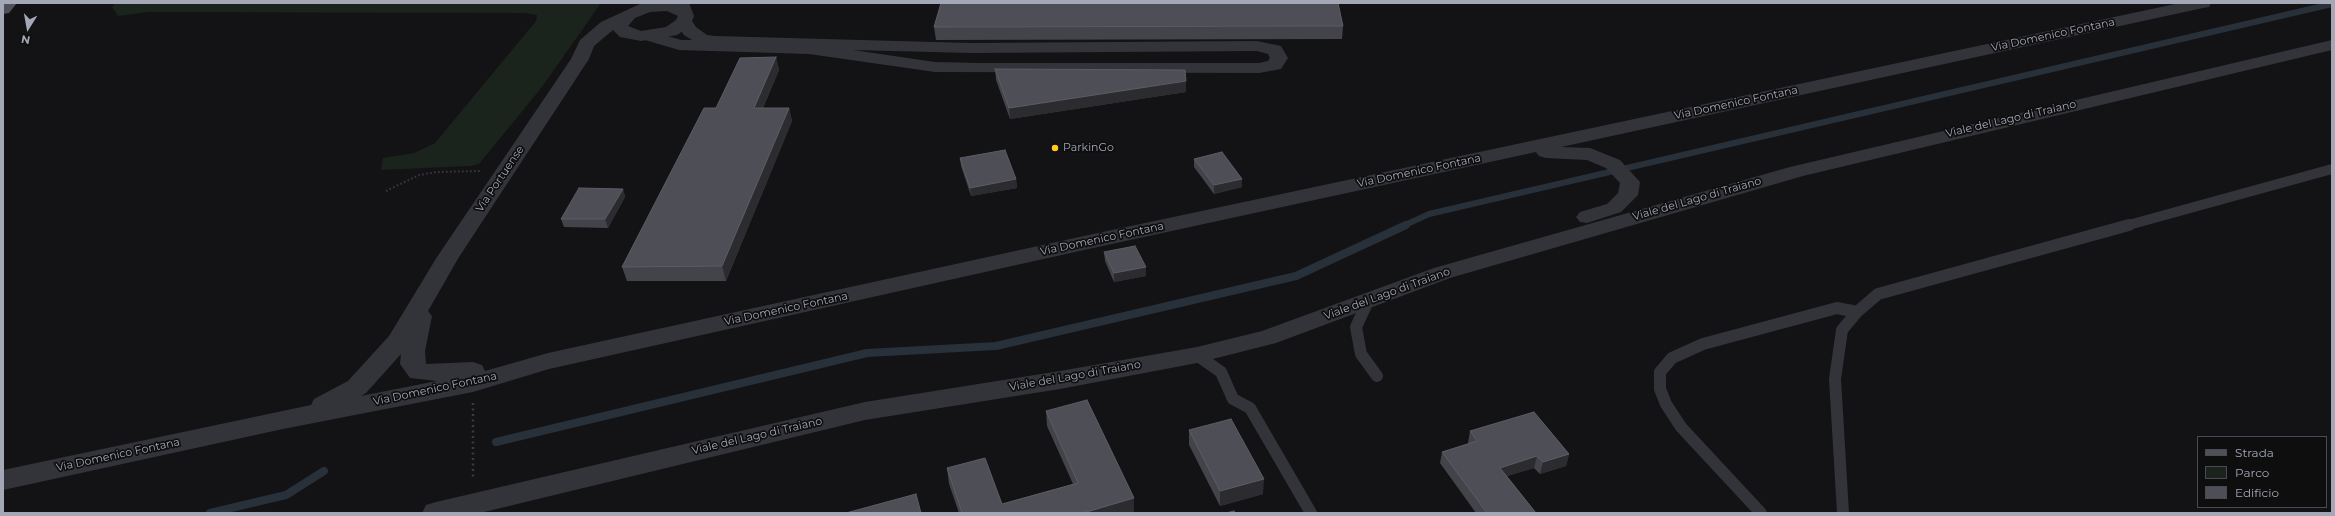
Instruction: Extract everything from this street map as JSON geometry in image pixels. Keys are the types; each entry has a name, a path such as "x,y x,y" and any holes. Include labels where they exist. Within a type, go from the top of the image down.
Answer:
{"main road":[{"path":"3,9 9,3"}],"street":[{"name":"Via Domenico Fontana","path":"3,480 282,420 473,383 548,361 2203,3"},
{"name":"Via Portuense","path":"282,420 334,401 357,387 398,342 448,257 580,59 586,44 597,33 638,10 661,4 678,8 683,12"},
{"path":"651,36 679,45 810,50 935,66 980,68 1259,68 1276,66 1279,58 1275,50 1257,46 971,48 715,41 702,39 690,31 683,12"},
{"path":"651,36 671,31 683,12"},
{"path":"622,19 619,27 621,31 632,35"},
{"name":"Via Portuense","path":"580,59 609,42 632,35 651,36"},
{"name":"Viale del Lago di Traiano","path":"436,513 865,411 1060,380 1197,355 1268,336 1442,273 1797,171 2332,45"},
{"path":"1441,167 1543,152 1590,154 1613,164 1630,182 1628,195 1614,208 1520,240 1442,273"},
{"name":"Via Portuense","path":"423,301 413,351 412,364 419,372 447,374 548,361"}],"lane":[{"path":"1843,513 1835,379 1842,330 1857,312 1878,294 2332,169"},
{"path":"1369,299 1356,328 1361,354 1376,376"},
{"path":"1761,513 1681,427 1666,404 1660,389 1660,372 1672,358 1703,344 1837,308 1857,312"},
{"path":"1197,355 1221,372 1233,399 1250,408 1311,513"}],"path":[{"path":"386,191 419,175 437,172 507,170"},
{"path":"473,383 473,482"}],"green space":[{"path":"116,3 601,3 542,87 479,164 470,166 381,170 383,158 414,153 435,143 536,21 537,15 524,13 148,12 118,16 112,7"}],"building":[{"path":"941,3 1338,3 1343,26 934,27"},
{"path":"776,57 754,108 789,108 722,266 622,267 704,108 716,108 740,58"},
{"path":"995,69 1185,70 1186,81 1009,108"},
{"path":"1005,150 1016,179 970,188 960,158"},
{"path":"1222,152 1242,179 1214,185 1194,159"},
{"path":"579,188 623,189 605,219 561,219"},
{"path":"1135,246 1146,267 1114,273 1104,252"},
{"path":"1087,400 1134,498 1083,513 962,513 947,468 985,458 1002,504 1078,483 1046,411"},
{"path":"1534,412 1569,454 1543,462 1537,456 1500,468 1536,513 1487,513 1442,452 1477,441 1470,431"},
{"path":"1231,419 1264,479 1220,491 1189,430"},
{"path":"916,494 921,513 846,513"}],"waterway":[{"path":"1403,226 1429,214 2332,4"},
{"path":"496,442 867,353 996,346 1296,276 1406,225"},
{"path":"210,513 286,495 324,471"}],"place":[{"name":"ParkinGo","path":"1055,148"}]}
